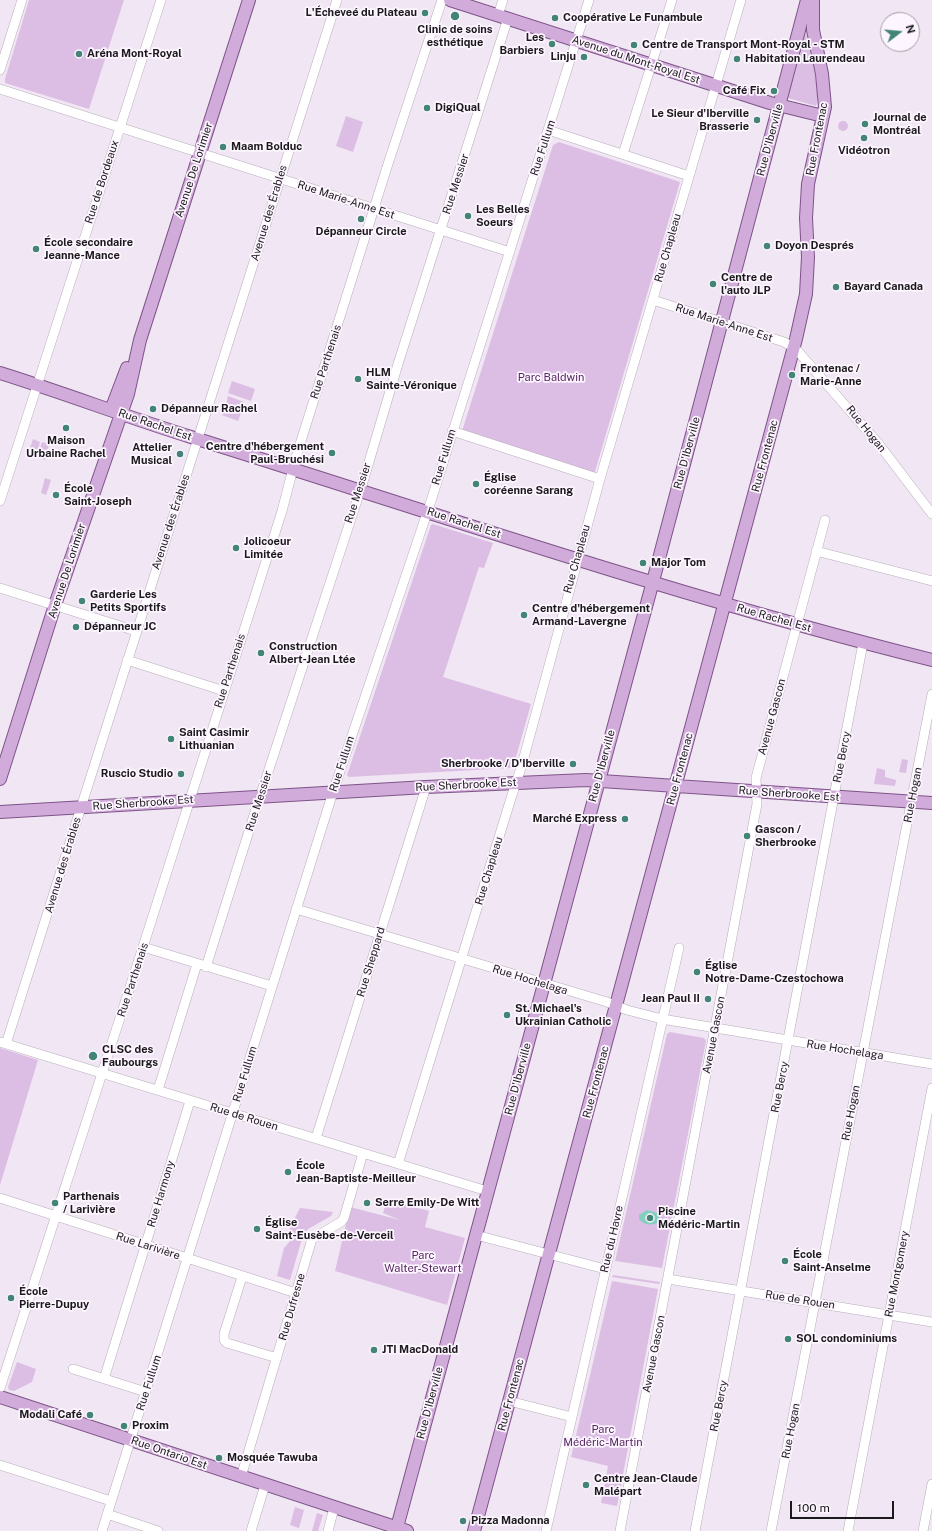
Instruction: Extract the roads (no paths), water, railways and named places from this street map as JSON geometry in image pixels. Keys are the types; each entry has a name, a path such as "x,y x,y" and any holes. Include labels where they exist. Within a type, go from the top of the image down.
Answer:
{"main road":[{"name":"Avenue De Lorimier","path":"0,779 116,412 128,394 140,340 249,0"},
{"name":"Avenue du Mont-Royal Est","path":"450,0 779,106 823,116"},
{"name":"Rue D'Iberville","path":"400,1530 476,1235 652,583 807,0"},
{"name":"Rue Frontenac","path":"474,1531 794,348 806,294 808,257 806,218 808,184 825,107 824,90 813,30 813,0"},
{"name":"Rue Rachel Est","path":"0,373 198,439 652,583 796,625 932,660"},
{"name":"Rue Sherbrooke Est","path":"0,812 516,782 599,780 932,803"},
{"name":"Rue Ontario Est","path":"0,1397 400,1530"}],"street":[{"path":"0,70 22,0"},
{"name":"Rue de Bordeaux","path":"0,501 161,0"},
{"name":"Avenue des Érables","path":"3,1043 81,807 337,0"},
{"name":"Rue Parthenais","path":"0,1388 144,947 189,800 282,511 293,469 374,209 442,0"},
{"name":"Rue Messier","path":"206,967 441,230 503,17 503,0"},
{"name":"Rue Fullum","path":"102,1531 333,792 452,432 589,0"},
{"path":"623,154 672,0"},
{"name":"Rue Chapleau","path":"398,1164 516,782 600,479 741,0"},
{"name":"Rue Marie-Anne Est","path":"0,89 120,126 199,153 510,252"},
{"path":"548,130 689,176"},
{"name":"Rue Marie-Anne Est","path":"653,300 784,342 794,348"},
{"name":"Rue Hogan","path":"794,348 878,443 932,514"},
{"path":"452,432 600,479"},
{"name":"Avenue Gascon","path":"620,1531 757,804 756,778 825,520"},
{"path":"816,551 932,581"},
{"path":"0,588 136,631"},
{"name":"Rue Bercy","path":"695,1531 863,643"},
{"path":"127,660 224,691"},
{"name":"Rue Hogan","path":"771,1531 932,694"},
{"name":"Rue Sheppard","path":"316,1138 426,787"},
{"name":"Rue Hochelaga","path":"296,909 461,960 662,1019 932,1064"},
{"path":"144,947 272,986"},
{"name":"Rue du Havre","path":"546,1531 679,948"},
{"path":"158,1090 197,964"},
{"name":"Rue de Rouen","path":"3,1043 488,1191"},
{"name":"Rue Montgomery","path":"848,1531 932,1088"},
{"name":"Rue Harmony","path":"104,1379 190,1101"},
{"name":"Rue Dufresne","path":"241,1477 312,1240 342,1221 364,1153"},
{"name":"Rue Larivière","path":"0,1198 242,1277 296,1293"},
{"path":"476,1235 605,1268"},
{"path":"242,1277 224,1334 224,1340 227,1343 277,1358"},
{"name":"Rue de Rouen","path":"668,1279 932,1322"},
{"path":"73,1369 146,1392"},
{"path":"509,1401 572,1417"},
{"path":"0,1465 111,1501"},
{"path":"923,1531 932,1484"},
{"path":"251,1531 265,1485"},
{"path":"328,1531 334,1508"},
{"path":"107,1514 158,1531"}],"place":[{"name":"L'Écheveé du Plateau","path":"425,13"},
{"name":"Clinic de soins esthétique","path":"455,16"},
{"name":"Coopérative Le Funambule","path":"555,18"},
{"name":"Les Barbiers","path":"552,44"},
{"name":"Centre de Transport Mont-Royal - STM","path":"634,45"},
{"name":"Aréna Mont-Royal","path":"79,54"},
{"name":"Linju","path":"584,57"},
{"name":"Habitation Laurendeau","path":"737,59"},
{"name":"Café Fix","path":"774,91"},
{"name":"DigiQual","path":"427,108"},
{"name":"Le Sieur d'Iberville Brasserie","path":"757,120"},
{"name":"Journal de Montréal","path":"865,124"},
{"name":"Vidéotron","path":"864,138"},
{"name":"Maam Bolduc","path":"223,147"},
{"name":"Les Belles Soeurs","path":"468,216"},
{"name":"Dépanneur Circle","path":"361,219"},
{"name":"Doyon Després","path":"767,246"},
{"name":"École secondaire Jeanne-Mance","path":"36,249"},
{"name":"Centre de l'auto JLP","path":"713,284"},
{"name":"Bayard Canada","path":"836,287"},
{"name":"Frontenac / Marie-Anne","path":"792,375"},
{"name":"HLM Sainte-Véronique","path":"358,379"},
{"name":"Dépanneur Rachel","path":"153,409"},
{"name":"Maison Urbaine Rachel","path":"66,428"},
{"name":"Centre d'hébergement Paul-Bruchési","path":"332,453"},
{"name":"Attelier Musical","path":"180,454"},
{"name":"Église coréenne Sarang","path":"476,484"},
{"name":"École Saint-Joseph","path":"56,495"},
{"name":"Jolicoeur Limitée","path":"236,548"},
{"name":"Major Tom","path":"643,563"},
{"name":"Garderie Les Petits Sportifs","path":"82,601"},
{"name":"Centre d'hébergement Armand-Lavergne","path":"524,615"},
{"name":"Dépanneur JC","path":"76,627"},
{"name":"Construction Albert-Jean Ltée","path":"261,653"},
{"name":"Saint Casimir Lithuanian","path":"171,739"},
{"name":"Sherbrooke / D'Iberville","path":"573,764"},
{"name":"Ruscio Studio","path":"181,774"},
{"name":"Marché Express","path":"625,819"},
{"name":"Gascon / Sherbrooke","path":"747,836"},
{"name":"Église Notre-Dame-Czestochowa","path":"697,972"},
{"name":"Jean Paul II","path":"708,999"},
{"name":"St. Michael's Ukrainian Catholic","path":"507,1015"},
{"name":"CLSC des Faubourgs","path":"93,1056"},
{"name":"École Jean-Baptiste-Meilleur","path":"288,1172"},
{"name":"Parthenais / Larivière","path":"55,1203"},
{"name":"Serre Emily-De Witt","path":"367,1203"},
{"name":"Piscine Médéric-Martin","path":"650,1218"},
{"name":"Église Saint-Eusèbe-de-Verceil","path":"257,1229"},
{"name":"École Saint-Anselme","path":"785,1261"},
{"name":"École Pierre-Dupuy","path":"11,1298"},
{"name":"SOL condominiums","path":"788,1339"},
{"name":"JTI MacDonald","path":"374,1350"},
{"name":"Modali Café","path":"90,1415"},
{"name":"Proxim","path":"124,1426"},
{"name":"Mosquée Tawuba","path":"219,1458"},
{"name":"Centre Jean-Claude Malépart","path":"586,1485"},
{"name":"Pizza Madonna","path":"463,1521"}],"park label":[{"name":"Parc Baldwin","path":"551,378"},
{"name":"Parc Walter-Stewart","path":"423,1262"},
{"name":"Parc Médéric-Martin","path":"603,1436"}]}
